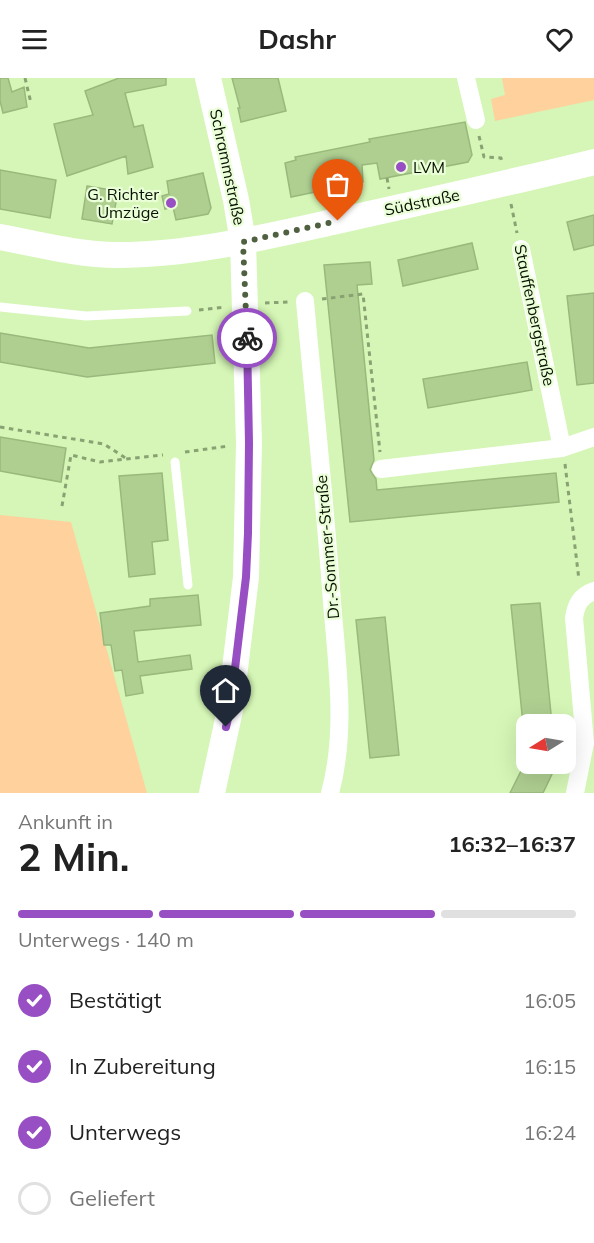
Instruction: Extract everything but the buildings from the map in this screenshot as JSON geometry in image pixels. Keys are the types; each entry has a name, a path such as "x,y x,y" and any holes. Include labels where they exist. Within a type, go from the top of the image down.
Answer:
{"main road":[{"name":"Schrammstraße","path":"208,78 237,200 243,242 249,443 246,577 230,710 212,793"},
{"name":"Südstraße","path":"0,237 75,252 114,255 151,254 243,242 594,162"}],"street":[{"path":"466,78 476,120"},
{"name":"Stauffenbergstraße","path":"521,249 562,448"},
{"name":"Dr.-Sommer-Straße","path":"305,301 328,544 340,710 336,771 330,793"},
{"path":"381,469 562,448 594,437"},
{"path":"575,793 585,743 574,618 577,605 588,595"}],"lane":[{"path":"0,307 86,316 187,311"},
{"path":"172,458 188,585"}],"path":[{"path":"25,78 31,103"},
{"name":"Stauffenbergstraße","path":"476,120 484,157 501,158 521,249"},
{"path":"387,178 388,186"},
{"path":"263,303 363,294 381,469"},
{"path":"187,311 226,307"},
{"path":"0,427 104,444 129,459"},
{"path":"181,452 249,443"},
{"path":"562,448 588,595"},
{"path":"62,507 71,455 100,462 172,458"}],"shaded area":[{"path":"502,78 594,78 594,100 495,121 491,99 505,95"},
{"path":"0,515 71,522 147,793 0,793"}],"way so far":[{"path":"247,338 243,242 338,221"}],"place":[{"name":"LVM","path":"401,167"},
{"name":"G. Richter Umzüge","path":"171,203"}],"route":[{"path":"226,727 246,577 249,443 247,338"}]}
